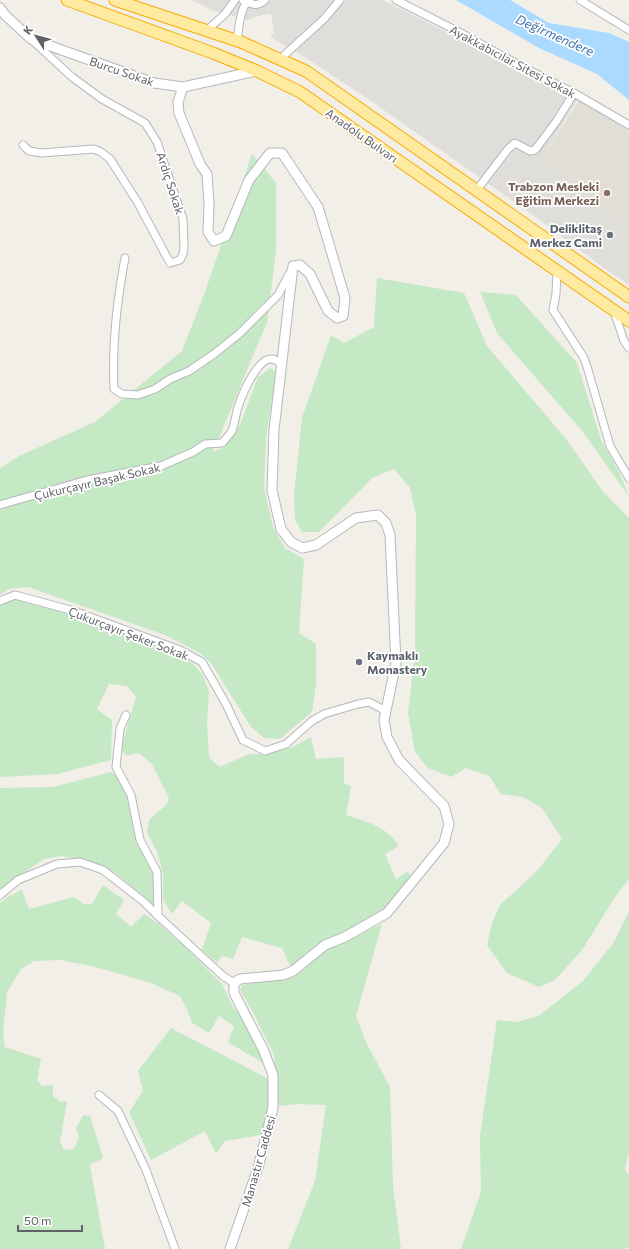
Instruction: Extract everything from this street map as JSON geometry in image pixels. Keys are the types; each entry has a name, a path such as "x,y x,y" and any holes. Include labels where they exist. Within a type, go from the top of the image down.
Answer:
{"highway":[{"name":"Anadolu Bulvarı","path":"67,0 213,53 257,71 300,92 629,321"},
{"name":"Anadolu Bulvarı","path":"115,0 237,41 306,71 629,297"}],"street":[{"path":"206,31 225,14 235,0"},
{"path":"237,41 239,20 245,0 254,5 260,4 265,0"},
{"path":"280,59 324,20 340,0"},
{"name":"Ayakkabıcılar Sitesi Sokak","path":"396,0 574,93 629,125"},
{"path":"580,0 629,30"},
{"name":"Burcu Sokak","path":"0,8 5,15 31,40 154,83 183,87 257,71"},
{"name":"Ardıç Sokak","path":"23,145 29,151 42,154 94,149 101,152 110,159 138,203 170,263 180,260 184,254 183,219 157,142 145,123 102,99 72,77 31,40"},
{"path":"125,258 120,282 114,355 114,389 122,394 138,396 189,371 214,354 233,339 278,296 294,266 300,264 310,274 328,311 337,318 343,316 345,298 318,207 282,153 270,153 249,180 226,236 214,241 208,232 209,204 207,174 200,164 179,113 178,102 183,87"},
{"path":"476,191 508,149 515,143 530,151 535,150 556,122 574,93"},
{"path":"0,895 18,880 57,864 80,862 103,870 144,902 223,976 234,983 240,979 283,975 293,971 325,945 345,938 387,913 444,843 449,824 444,806 399,760 387,737 384,720 396,663 390,535 386,523 378,515 356,518 316,545 302,548 291,542 281,529 272,490 274,430 291,280 294,266"},
{"path":"557,271 556,294 553,310 584,358 610,446 629,478"},
{"path":"614,311 624,341 629,348"},
{"name":"Çukurçayır Başak Sokak","path":"0,506 87,480 160,466 194,452 205,444 222,443 232,430 239,404 250,379 258,368 265,360 271,358 276,360 282,366"},
{"name":"Çukurçayır Şeker Sokak","path":"0,601 15,595 74,611 180,650 202,662 226,704 243,740 265,751 286,744 312,721 324,714 369,702 386,711"},
{"path":"126,715 120,729 116,767 131,795 140,840 157,872 158,916"},
{"name":"Manastır Caddesi","path":"230,1249 258,1168 273,1108 273,1075 263,1049 234,993 234,983"},
{"path":"99,1095 118,1111 146,1170 175,1249"}],"shaded area":[{"path":"192,0 383,0 448,33 523,75 580,96 541,159 627,227 629,230 629,285 533,215 368,99 306,58 270,37 274,34 271,14 266,14 247,20 214,11"},
{"name":"Trabzon Mesleki Eğitim Merkezi","path":"580,99 629,131 629,230 541,159"}],"green space":[{"path":"252,154 276,183 276,251 267,322 213,452 226,446 240,425 258,377 270,368 276,372 266,438 264,488 273,527 285,548 304,559 299,633 316,644 316,685 312,712 280,739 264,738 251,727 211,663 200,653 165,635 28,587 8,589 0,595 0,468 21,455 95,422 182,351 205,292"},
{"path":"377,278 464,293 487,346 566,439 604,493 629,518 629,879 617,894 582,950 555,980 539,987 507,973 487,945 492,923 500,905 537,871 562,839 542,808 523,797 501,794 489,776 466,768 451,777 428,768 415,752 408,713 415,651 416,515 410,488 394,469 372,478 319,532 302,532 295,520 294,494 302,418 331,335 344,343 374,327"},
{"path":"480,292 516,295 577,363 601,440 620,474 629,497 583,432 497,333"},
{"path":"16,598 75,614 189,660 203,675 209,692 207,722 209,758 220,767 249,754 270,754 295,746 311,737 316,759 344,757 344,783 351,786 346,815 382,829 394,839 399,846 385,854 396,879 408,871 411,877 384,911 291,968 282,948 242,937 233,959 222,956 217,963 202,950 211,923 182,901 172,914 163,899 163,875 158,854 147,832 149,820 166,805 169,798 152,764 139,753 126,756 121,749 136,697 127,686 109,684 97,709 112,720 111,760 57,774 0,777 0,605"},
{"path":"111,772 118,778 128,796 137,842 154,873 154,905 115,873 91,861 62,856 44,859 0,889 0,788 53,787"},
{"path":"103,885 124,900 116,914 131,927 144,914 158,923 187,949 222,984 265,1064 228,1042 234,1026 219,1016 209,1033 192,1023 180,996 151,983 92,966 60,960 34,961 21,969 7,992 3,1032 5,1047 41,1059 37,1080 42,1086 53,1085 53,1096 61,1102 67,1101 60,1142 64,1150 74,1149 79,1137 76,1128 83,1115 90,1116 103,1158 90,1165 105,1249 0,1249 0,903 9,896 22,890 29,909 74,897 84,904 92,904"},
{"path":"629,911 629,1151 625,1170 629,1175 629,1247 623,1249 461,1249 481,1192 480,1136 497,1020 518,1022 540,1015 583,981 614,942"},
{"path":"382,924 356,1016 366,1042 390,1087 393,1186 401,1249 288,1249 315,1181 326,1105 297,1104 279,1106 274,1055 254,1014 240,990 242,985 293,977 326,950"},
{"path":"171,1028 269,1079 269,1106 262,1135 225,1141 216,1154 205,1131 151,1160 129,1112 143,1091 138,1071"}],"water":[{"name":"Değirmendere","path":"456,0 510,0 549,23 609,33 629,42 629,100 597,74 539,48"}],"place":[{"name":"Trabzon Mesleki Eğitim Merkezi","path":"607,193"},
{"name":"Deliklitaş Merkez Cami","path":"610,235"},
{"name":"Kaymaklı Monastery","path":"359,662"}]}
